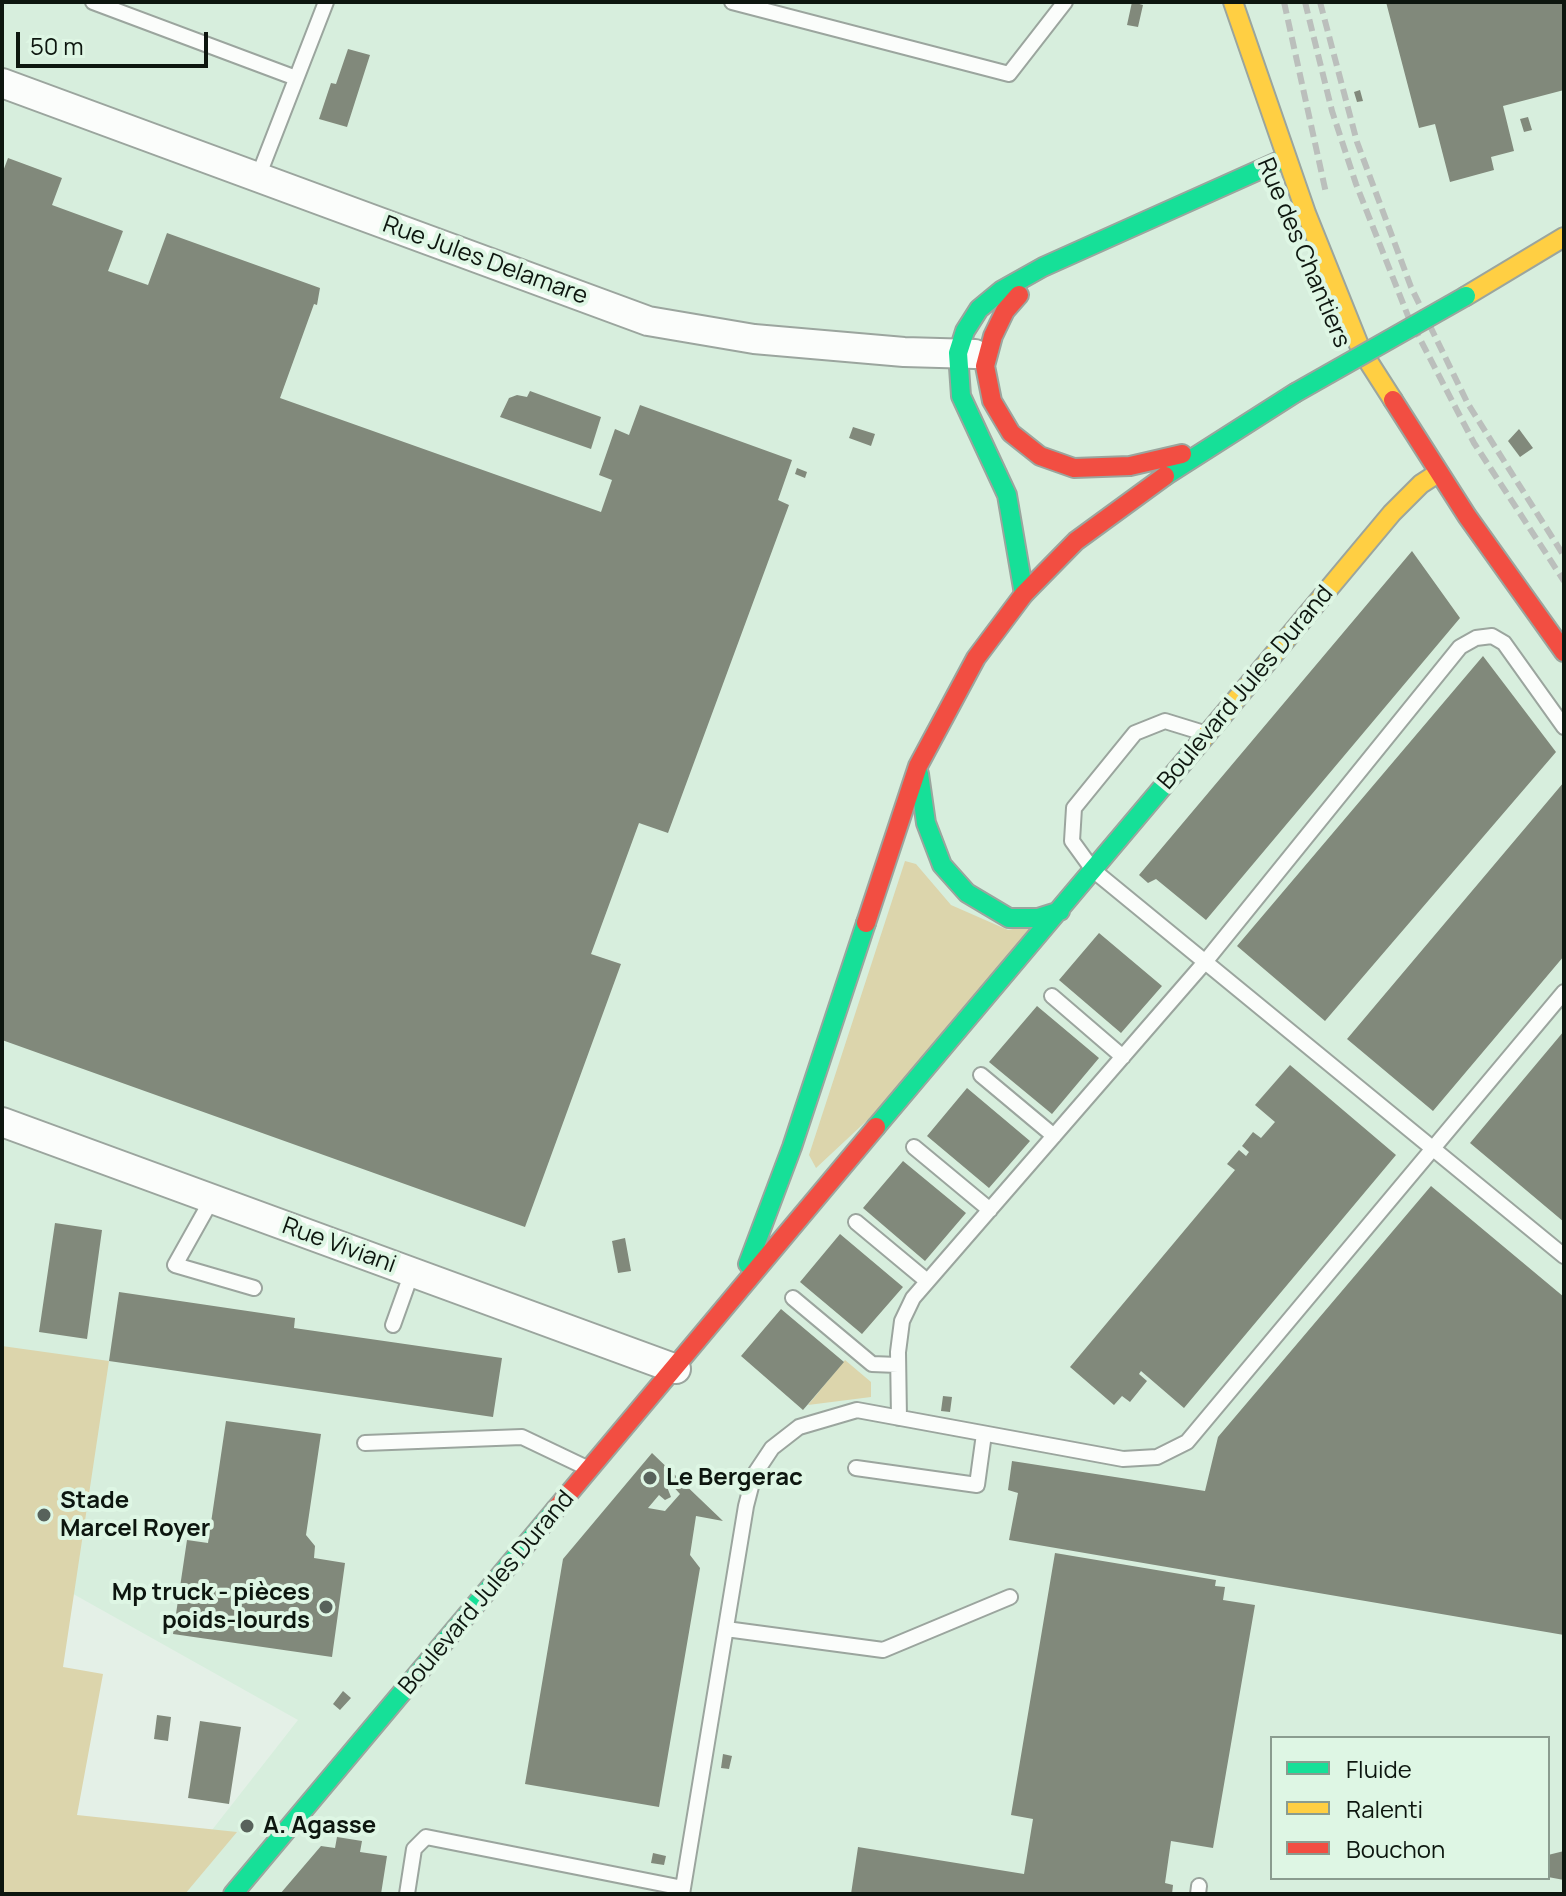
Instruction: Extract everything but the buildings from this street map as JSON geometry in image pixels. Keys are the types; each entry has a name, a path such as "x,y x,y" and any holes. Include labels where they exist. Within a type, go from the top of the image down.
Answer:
{"street":[{"name":"Rue des Chantiers","path":"1233,2 1286,158 1361,350 1438,473 1564,652"},
{"name":"Rue Jules Delamare","path":"2,83 648,321 754,339 904,352 988,355"},
{"name":"Rue des Chantiers","path":"1257,144 1269,173"},
{"name":"Boulevard Jules Durand","path":"1024,594 1007,495 961,396 958,353 965,331 979,309 1002,290 1043,267 1269,173 1286,158"},
{"name":"Boulevard Jules Durand","path":"738,1291 792,1147 918,766 976,658 1024,594 1076,541 1132,498 1295,393 1564,237"},
{"name":"Boulevard Jules Durand","path":"1043,267 1005,311 985,366 992,401 1011,433 1040,456 1074,468 1130,466 1208,449"},
{"name":"Rue des Chantiers","path":"1334,334 1376,408"},
{"name":"Rue des Chantiers","path":"1407,464 1421,484 1467,516"},
{"name":"Boulevard Jules Durand","path":"233,1894 1392,513 1421,484 1438,473"},
{"path":"918,766 926,823 942,865 967,893 1009,918 1038,918 1060,911"},
{"name":"Rue Viviani","path":"2,1122 676,1369"}],"lane":[{"path":"93,2 296,78"},
{"path":"258,177 326,2"},
{"path":"732,2 1009,74 1065,2"},
{"path":"899,1418 898,1365 902,1321 913,1298 1205,962 1460,647 1476,638 1492,636 1504,643 1564,727"},
{"path":"1208,734 1165,721 1135,733 1074,808 1072,841 1093,870 1564,1256"},
{"path":"407,1894 414,1849 426,1837 683,1891 748,1496 754,1475 772,1448 799,1427 857,1410 1123,1459 1157,1457 1187,1442 1564,992"},
{"path":"1052,996 1123,1057"},
{"path":"981,1075 1054,1136"},
{"path":"914,1147 990,1210"},
{"path":"212,1199 175,1265 254,1288"},
{"path":"856,1222 927,1281"},
{"path":"393,1325 412,1272"},
{"path":"793,1298 872,1364 898,1365"},
{"path":"856,1468 977,1485 984,1434"},
{"path":"365,1443 522,1437 591,1470"},
{"path":"726,1629 883,1650 1010,1597"}],"shaded area":[{"path":"2,2 1564,2 1564,1894 162,1894 298,1720 2,1554"},
{"path":"905,861 916,864 951,905 1008,930 1045,922 905,1085 816,1168 809,1155"},
{"name":"Stade Marcel Royer","path":"2,1346 109,1361 63,1667 103,1674 77,1815 237,1832 185,1894 2,1894"},
{"path":"845,1360 871,1382 871,1397 808,1405"}],"railway":[{"path":"1284,2 1326,193"},
{"path":"1305,2 1332,111 1356,184 1408,316 1474,443 1564,581"},
{"path":"1320,2 1357,142 1411,287 1468,404 1564,556"}],"traffic: fast":[{"path":"1024,594 1007,495 961,396 958,353 965,331 979,309 1002,290 1043,267 1286,158"},
{"path":"1295,393 1466,296"},
{"path":"1165,476 1295,393"},
{"path":"876,1127 1198,745"},
{"path":"919,774 926,823 942,865 967,893 1009,918 1038,918 1060,911"},
{"path":"748,1264 792,1147 866,923"},
{"path":"233,1894 555,1510"}],"traffic: slow":[{"path":"1233,2 1306,213 1361,350 1393,400"},
{"path":"1466,296 1564,237"},
{"path":"1198,745 1392,513 1421,484 1438,473"}],"traffic: jam":[{"path":"1019,295 1005,311 993,336 985,366 992,401 1011,433 1040,456 1074,468 1130,466 1182,454"},
{"path":"1393,400 1467,516 1564,652"},
{"path":"866,923 918,766 976,658 1024,594 1076,541 1165,476"},
{"path":"555,1510 876,1127"}],"place":[{"name":"Le Bergerac","path":"650,1478"},
{"name":"Stade Marcel Royer","path":"44,1515"},
{"name":"Mp truck - pièces poids-lourds","path":"326,1607"},
{"name":"A. Agasse","path":"247,1826"}]}
